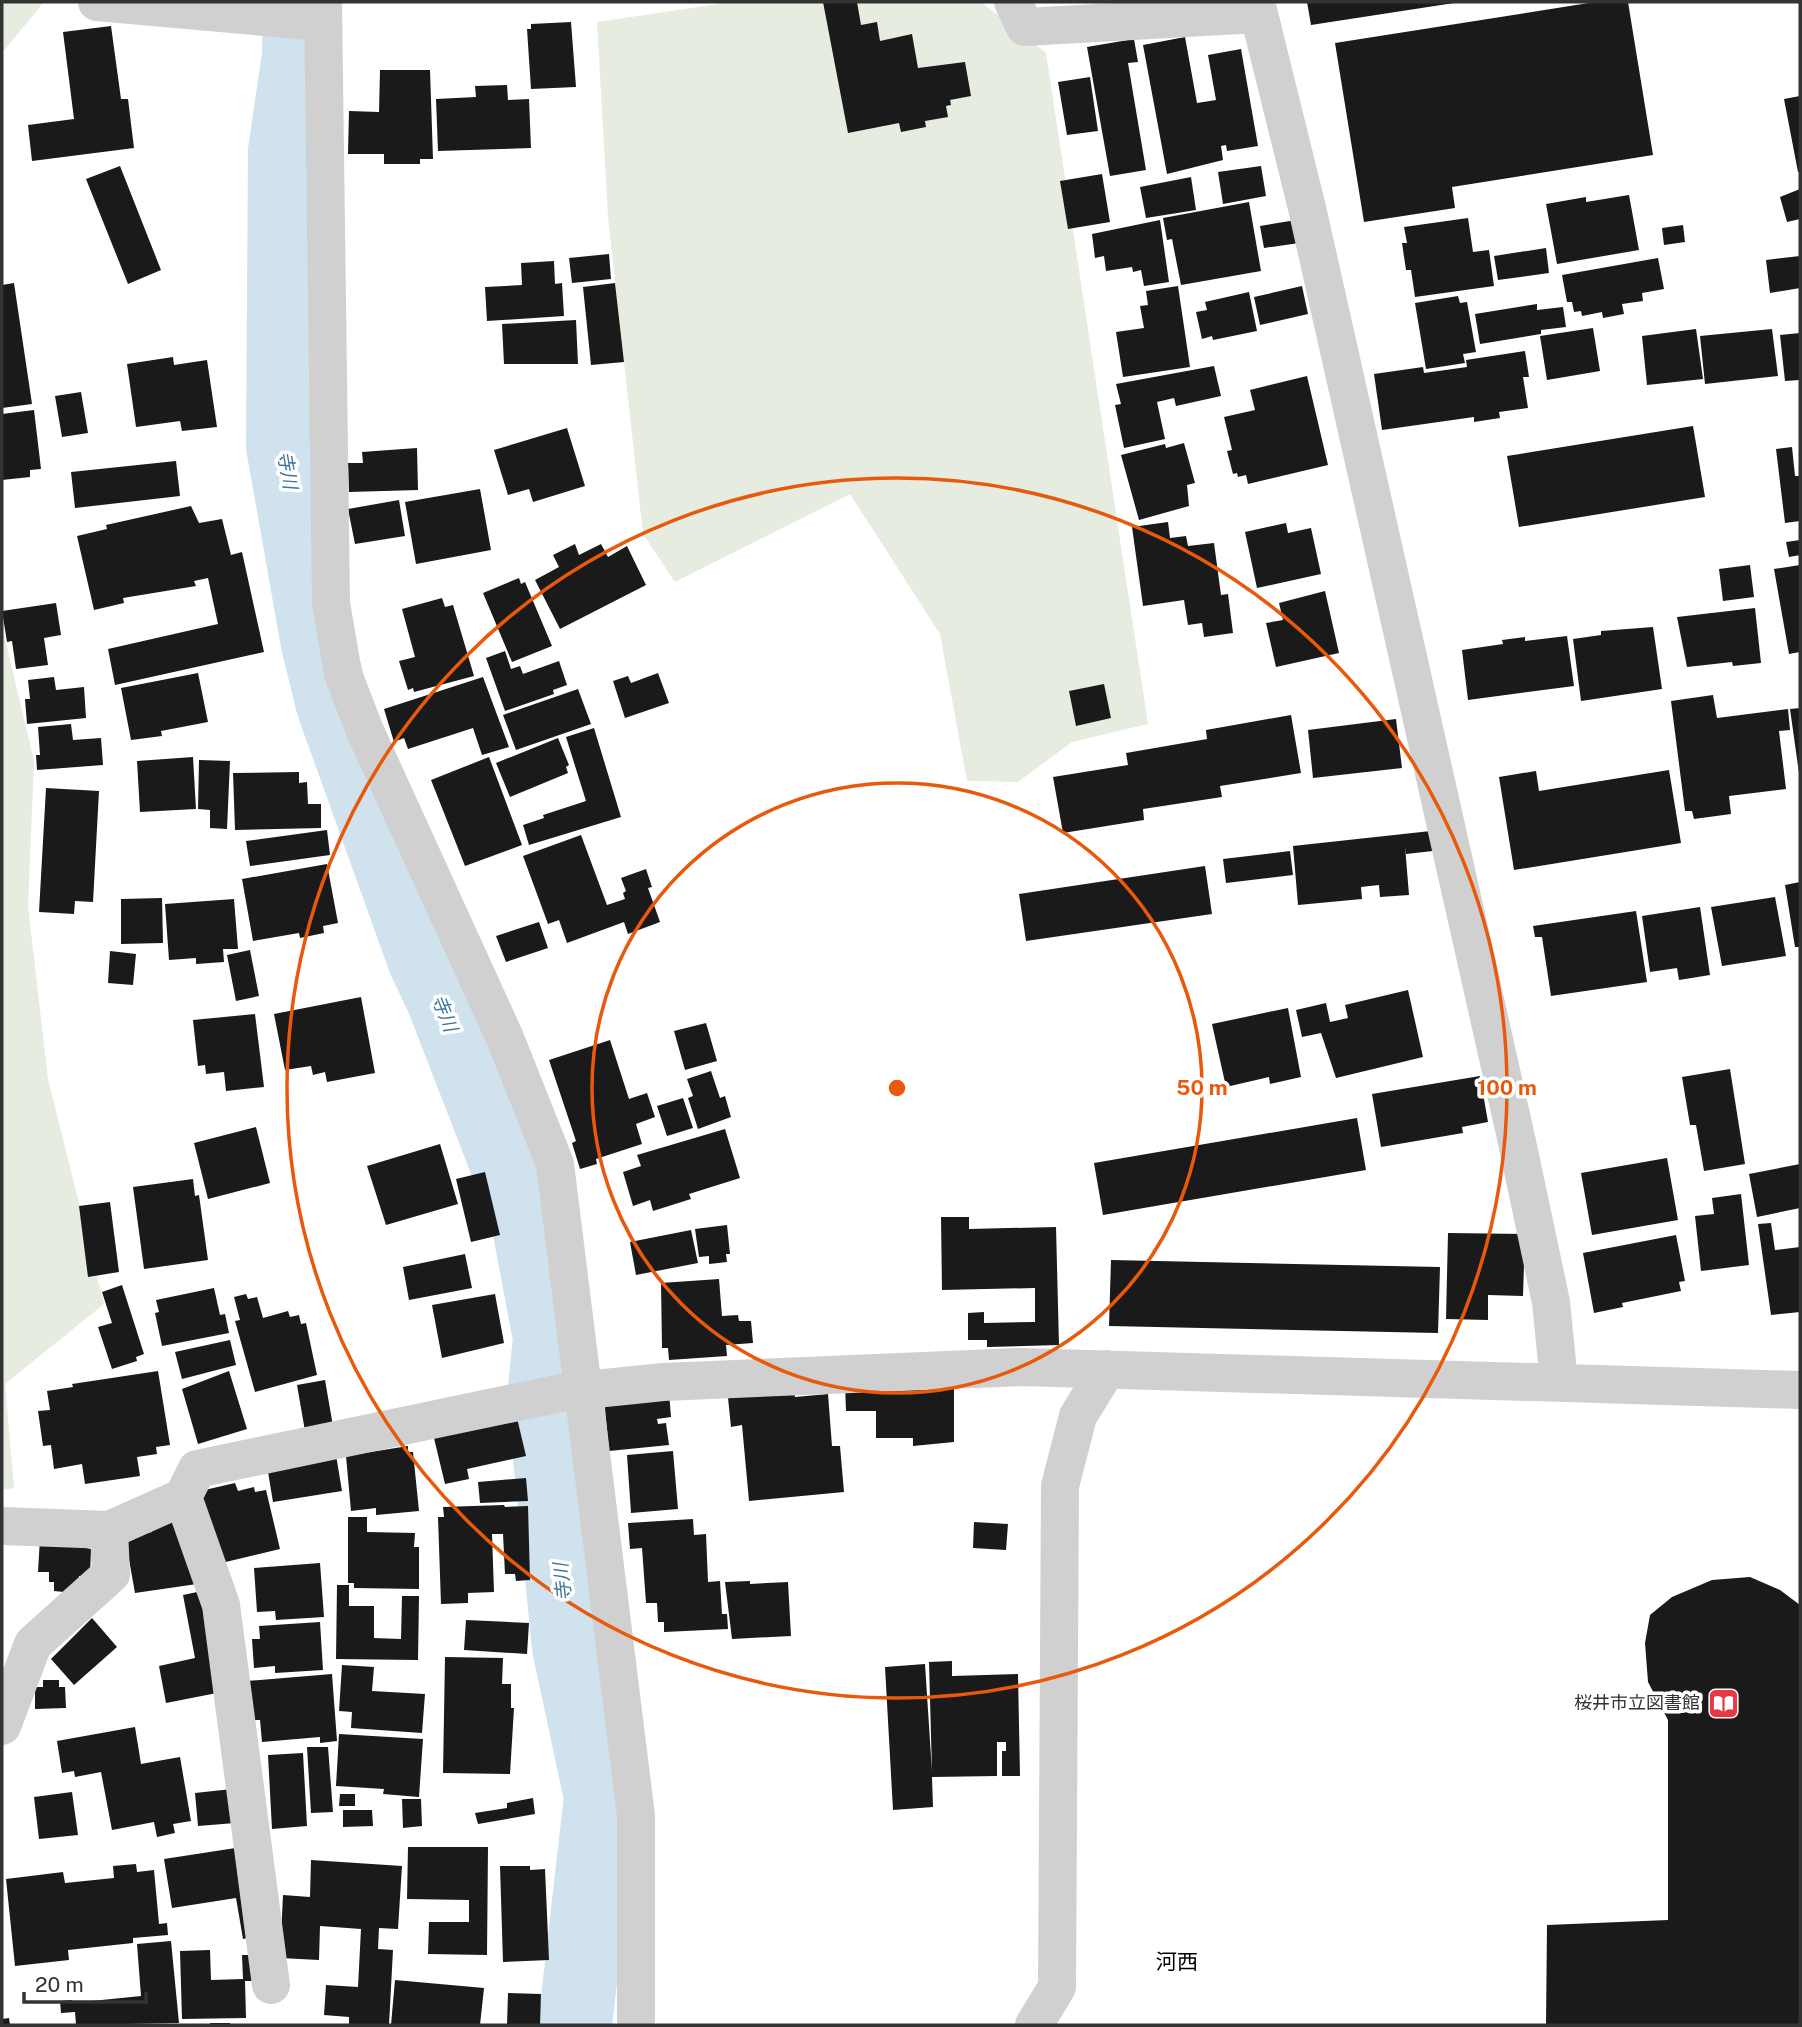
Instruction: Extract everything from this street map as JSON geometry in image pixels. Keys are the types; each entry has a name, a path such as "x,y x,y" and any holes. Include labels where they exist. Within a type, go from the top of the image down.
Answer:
{"street":[{"path":"97,2 274,18 320,15 331,603 343,674 365,731 505,1038 555,1164 575,1391 636,1816 636,2025"},
{"path":"1013,2 1025,27 1257,8 1310,220 1517,1142 1551,1302 1559,1382"},
{"path":"2,1526 109,1530 183,1497 197,1469 515,1402 575,1391 663,1382 1021,1367 1800,1390"},
{"path":"1034,2025 1057,1987 1060,1486 1078,1416 1107,1369"},
{"path":"183,1497 221,1605 271,1985"},
{"path":"2,1726 33,1644 111,1574 109,1530"}],"shaded area":[{"path":"2,2 44,2 2,53"},
{"path":"732,2 981,2 1046,53 1148,724 1072,742 1018,782 967,781 940,634 850,494 675,582 643,534 608,216 597,22"},
{"path":"2,626 34,761 28,906 48,1079 104,1304 5,1384 14,1488 2,1490"}],"building":[{"path":"823,2 857,2 861,25 877,22 880,41 912,34 918,68 965,62 971,96 950,100 951,105 946,106 948,117 925,121 926,127 901,132 899,123 848,133"},
{"path":"1307,2 1454,2 1454,3 1311,25"},
{"path":"1595,2 1628,2 1653,155 1452,187 1455,208 1364,222 1335,43"},
{"path":"571,22 576,87 531,89 527,29 531,29 531,24"},
{"path":"111,26 121,99 128,99 134,148 32,161 28,125 74,119 63,32"},
{"path":"1185,37 1197,103 1216,100 1208,55 1241,49 1258,146 1227,151 1226,145 1221,146 1223,160 1167,174 1143,45"},
{"path":"1134,39 1138,62 1128,63 1146,170 1110,176 1087,47"},
{"path":"380,70 430,70 433,159 420,159 420,164 384,164 384,154 348,154 349,111 379,112"},
{"path":"1090,77 1098,131 1067,135 1058,82"},
{"path":"507,85 508,100 529,99 531,148 438,151 436,99 476,97 475,86"},
{"path":"1800,96 1800,172 1798,172 1784,99"},
{"path":"120,166 161,270 128,284 86,179"},
{"path":"1261,166 1266,196 1223,204 1218,172"},
{"path":"1102,174 1110,222 1068,229 1060,181"},
{"path":"1191,177 1196,210 1146,218 1140,187"},
{"path":"1800,189 1800,219 1787,222 1780,197"},
{"path":"1629,195 1639,250 1557,264 1546,204 1586,197 1586,202"},
{"path":"1249,202 1261,271 1181,285 1172,239 1167,240 1163,218"},
{"path":"1468,218 1473,252 1489,250 1494,286 1415,297 1411,270 1406,270 1402,243 1407,243 1404,227"},
{"path":"1160,220 1169,282 1144,286 1141,270 1133,272 1132,267 1106,271 1104,256 1095,258 1092,234"},
{"path":"1296,220 1299,243 1264,248 1260,226"},
{"path":"1683,225 1685,242 1664,245 1662,228"},
{"path":"1546,248 1549,273 1498,280 1494,256"},
{"path":"609,254 611,279 572,283 569,258"},
{"path":"1800,256 1800,288 1770,293 1766,260"},
{"path":"1658,258 1664,289 1642,293 1643,301 1622,304 1624,314 1603,318 1602,312 1582,316 1581,311 1574,312 1572,302 1567,302 1562,275"},
{"path":"554,261 555,284 562,283 564,316 487,321 485,287 522,285 521,263"},
{"path":"14,283 32,404 2,408 2,285"},
{"path":"615,283 624,362 591,365 583,287"},
{"path":"1178,286 1190,367 1123,377 1116,332 1144,328 1140,306 1148,305 1146,291"},
{"path":"1302,286 1308,314 1260,325 1254,297"},
{"path":"1249,292 1257,331 1213,340 1212,336 1202,339 1196,312 1207,310 1205,302"},
{"path":"1458,296 1460,303 1467,302 1476,352 1463,354 1465,363 1426,369 1415,303"},
{"path":"1537,304 1537,310 1563,307 1566,327 1480,344 1475,314"},
{"path":"576,320 578,364 504,364 502,324"},
{"path":"1593,328 1600,371 1547,380 1540,336"},
{"path":"1696,329 1703,379 1647,385 1642,336"},
{"path":"1772,329 1778,376 1705,384 1700,336"},
{"path":"1800,333 1800,380 1785,381 1780,335"},
{"path":"1525,351 1529,377 1523,377 1528,408 1499,412 1500,418 1474,422 1474,417 1382,430 1374,374 1423,367 1424,373 1467,367 1466,360"},
{"path":"173,357 174,365 207,360 217,427 182,431 180,421 136,427 127,364"},
{"path":"1214,366 1221,396 1176,406 1174,398 1157,402 1165,439 1124,448 1115,405 1121,404 1116,384"},
{"path":"1307,376 1328,465 1248,484 1246,475 1238,477 1237,473 1233,474 1227,451 1232,450 1224,417 1255,410 1250,390"},
{"path":"81,392 88,433 62,437 55,396"},
{"path":"34,410 41,469 30,470 30,477 2,480 2,414"},
{"path":"1693,426 1705,497 1519,527 1507,456"},
{"path":"567,428 585,486 533,502 529,489 508,495 494,450"},
{"path":"1184,443 1195,483 1187,485 1189,506 1139,520 1121,455 1165,444 1166,448"},
{"path":"1792,447 1795,476 1800,476 1800,521 1785,523 1776,449"},
{"path":"417,448 418,490 349,492 348,463 363,463 362,452"},
{"path":"176,461 180,496 75,508 71,472"},
{"path":"480,489 491,550 416,564 405,502"},
{"path":"399,500 405,536 355,544 348,509"},
{"path":"191,506 199,523 222,519 231,555 242,552 264,652 115,685 108,649 218,624 208,578 194,581 196,586 123,598 124,603 94,610 77,536 107,529 106,525"},
{"path":"1168,522 1170,538 1186,536 1188,546 1214,543 1221,595 1228,594 1233,633 1204,637 1202,623 1188,625 1184,600 1143,606 1132,527"},
{"path":"1286,523 1288,533 1311,528 1321,574 1257,588 1245,532"},
{"path":"1800,540 1800,555 1789,557 1786,542"},
{"path":"575,544 579,555 601,544 608,557 627,546 646,585 560,629 535,580 559,567 553,555"},
{"path":"1750,565 1754,597 1723,601 1719,569"},
{"path":"1800,565 1800,652 1789,654 1774,569"},
{"path":"519,578 521,584 525,582 552,646 512,662 483,593"},
{"path":"1325,591 1339,653 1276,667 1266,623 1283,620 1279,603"},
{"path":"442,598 445,607 453,605 474,676 414,692 413,688 408,690 399,661 415,657 402,609"},
{"path":"56,603 61,635 44,638 48,665 16,669 12,641 7,642 2,611"},
{"path":"1755,608 1761,663 1733,666 1732,662 1687,667 1677,617"},
{"path":"1653,627 1662,689 1581,701 1573,639 1601,635 1601,631"},
{"path":"1567,636 1574,686 1468,700 1462,650 1503,644 1502,640 1525,637 1525,641"},
{"path":"505,651 511,669 520,666 523,674 559,661 567,685 553,690 554,694 505,711 486,658"},
{"path":"198,673 208,722 161,731 162,736 131,740 121,688"},
{"path":"658,673 669,703 625,718 613,681 628,676 631,683"},
{"path":"54,677 56,690 84,687 86,718 27,724 25,699 30,699 28,680"},
{"path":"483,677 509,747 482,755 473,728 408,749 404,738 394,742 384,709"},
{"path":"1104,684 1111,718 1076,726 1069,691"},
{"path":"578,689 591,724 516,750 503,715"},
{"path":"1713,695 1717,718 1788,709 1790,730 1779,731 1786,789 1729,796 1731,814 1694,819 1692,811 1685,811 1671,701"},
{"path":"1800,708 1800,773 1799,773 1790,709"},
{"path":"1291,715 1301,773 1220,786 1222,797 1143,809 1144,820 1063,833 1053,777 1128,765 1126,753 1207,739 1206,730"},
{"path":"1396,719 1402,768 1313,778 1308,730"},
{"path":"71,724 73,740 101,738 103,765 37,770 36,755 40,755 38,727"},
{"path":"594,728 621,817 529,845 523,825 544,818 543,815 586,801 566,737"},
{"path":"558,738 569,765 566,767 568,773 510,797 496,763"},
{"path":"193,757 196,809 140,812 137,761"},
{"path":"489,757 522,845 465,866 431,780"},
{"path":"199,760 230,761 227,829 210,828 210,810 198,809"},
{"path":"1669,770 1681,843 1514,870 1499,777 1536,771 1539,791"},
{"path":"299,772 299,783 307,782 308,804 321,804 321,828 235,830 233,773"},
{"path":"46,788 99,791 93,902 75,901 74,914 39,912"},
{"path":"327,830 330,855 250,866 246,841"},
{"path":"1440,830 1442,850 1406,854 1405,846 1409,895 1380,897 1379,885 1361,887 1362,899 1298,905 1293,846"},
{"path":"581,835 607,905 625,899 623,893 626,891 621,878 646,869 652,887 648,888 660,922 628,934 624,922 567,943 559,920 548,924 523,856"},
{"path":"1290,851 1293,875 1226,883 1223,859"},
{"path":"327,864 338,923 323,926 324,933 300,938 299,933 253,941 242,879"},
{"path":"1205,866 1212,914 1026,941 1019,894"},
{"path":"1800,882 1800,947 1795,947 1785,885"},
{"path":"1775,897 1786,956 1722,966 1711,907"},
{"path":"162,898 163,943 121,944 121,899"},
{"path":"234,899 238,949 223,949 224,962 196,964 196,958 169,960 165,904"},
{"path":"1700,907 1710,975 1679,980 1677,968 1650,972 1642,916"},
{"path":"1636,911 1647,982 1551,996 1542,937 1535,937 1533,926"},
{"path":"539,922 548,948 506,962 496,936"},
{"path":"250,950 259,996 236,1001 227,955"},
{"path":"110,951 136,954 133,985 108,983"},
{"path":"1408,990 1423,1057 1336,1078 1321,1033 1302,1037 1296,1010 1326,1003 1330,1022 1348,1018 1345,1005"},
{"path":"361,997 375,1073 327,1082 325,1072 313,1075 311,1066 285,1070 274,1014"},
{"path":"1288,1008 1301,1077 1270,1084 1269,1077 1226,1087 1212,1024"},
{"path":"255,1014 264,1087 226,1091 224,1072 206,1074 205,1065 198,1066 193,1020"},
{"path":"706,1023 717,1061 685,1070 674,1031"},
{"path":"610,1040 629,1099 647,1093 655,1117 636,1124 642,1144 596,1159 597,1164 580,1169 572,1143 576,1141 549,1060"},
{"path":"1730,1069 1745,1164 1704,1171 1696,1125 1690,1125 1682,1077"},
{"path":"711,1071 720,1098 725,1096 731,1117 698,1129 688,1098 693,1096 687,1079"},
{"path":"1480,1076 1488,1122 1462,1127 1463,1133 1381,1147 1372,1094"},
{"path":"683,1098 693,1128 667,1136 657,1106"},
{"path":"1357,1118 1366,1170 1103,1215 1094,1163"},
{"path":"256,1127 270,1183 208,1199 194,1143"},
{"path":"725,1129 740,1178 689,1194 691,1199 653,1211 650,1200 633,1206 623,1172 641,1166 637,1155"},
{"path":"440,1144 458,1204 386,1225 367,1166"},
{"path":"1667,1158 1678,1220 1592,1235 1581,1173"},
{"path":"1800,1164 1800,1208 1757,1217 1749,1174"},
{"path":"485,1172 500,1235 471,1242 456,1179"},
{"path":"193,1179 195,1196 199,1195 208,1260 144,1269 133,1187"},
{"path":"1741,1194 1749,1265 1701,1271 1695,1216 1714,1214 1712,1198"},
{"path":"110,1202 119,1272 88,1277 79,1206"},
{"path":"941,1217 969,1217 969,1229 1056,1227 1059,1345 987,1347 987,1340 968,1340 968,1313 984,1312 984,1323 1035,1322 1035,1288 942,1290"},
{"path":"1771,1223 1775,1250 1800,1247 1800,1312 1771,1315 1758,1224"},
{"path":"727,1225 730,1254 726,1254 727,1262 709,1264 709,1256 699,1257 695,1229"},
{"path":"691,1230 698,1263 636,1275 630,1242"},
{"path":"1448,1233 1525,1234 1523,1296 1488,1295 1488,1320 1446,1319"},
{"path":"1676,1235 1685,1281 1679,1282 1681,1291 1622,1303 1623,1307 1594,1313 1583,1253"},
{"path":"465,1254 472,1288 409,1300 403,1267"},
{"path":"1111,1260 1440,1267 1438,1333 1109,1326"},
{"path":"719,1279 722,1316 738,1315 739,1321 751,1321 753,1343 726,1345 727,1356 669,1360 668,1348 662,1348 661,1283"},
{"path":"122,1285 144,1354 136,1357 137,1361 112,1369 98,1327 112,1323 102,1292"},
{"path":"214,1288 220,1315 225,1314 229,1333 162,1346 155,1313 159,1312 156,1300"},
{"path":"246,1294 248,1299 257,1297 263,1318 288,1311 290,1317 299,1315 301,1324 306,1323 317,1375 255,1392 235,1321 240,1320 234,1297"},
{"path":"495,1294 504,1343 442,1358 432,1305"},
{"path":"230,1340 236,1365 182,1379 175,1352"},
{"path":"158,1371 170,1445 156,1447 157,1454 137,1457 140,1476 85,1484 82,1464 54,1469 51,1445 43,1446 38,1411 50,1410 47,1391 73,1387 72,1384"},
{"path":"229,1371 247,1429 198,1444 182,1389"},
{"path":"325,1380 333,1426 305,1431 297,1385"},
{"path":"954,1380 954,1442 913,1446 913,1438 876,1438 876,1411 846,1411 845,1385"},
{"path":"793,1383 795,1397 828,1394 832,1446 840,1446 844,1492 749,1501 742,1425 731,1427 727,1388"},
{"path":"669,1392 671,1417 657,1419 658,1424 666,1423 669,1445 609,1451 604,1398"},
{"path":"517,1418 526,1456 467,1469 469,1479 445,1484 433,1434"},
{"path":"408,1446 408,1452 413,1452 419,1511 376,1515 376,1508 351,1511 346,1456"},
{"path":"673,1451 678,1509 631,1513 627,1455"},
{"path":"336,1455 342,1491 273,1502 267,1466"},
{"path":"526,1478 528,1501 480,1503 478,1482"},
{"path":"235,1483 238,1491 254,1487 255,1492 266,1490 280,1549 213,1565 196,1492"},
{"path":"528,1506 530,1580 516,1581 515,1574 505,1574 503,1534 492,1534 494,1592 468,1593 468,1603 441,1604 438,1517 444,1517 443,1507"},
{"path":"348,1517 367,1517 367,1532 415,1533 414,1547 419,1547 419,1589 354,1588 354,1583 348,1583"},
{"path":"693,1519 694,1535 706,1534 708,1582 720,1581 722,1614 727,1614 728,1629 664,1632 664,1622 658,1622 657,1603 646,1603 642,1548 630,1549 628,1523"},
{"path":"172,1521 197,1584 135,1593 125,1537 152,1532 151,1524"},
{"path":"974,1522 1008,1524 1006,1550 973,1548"},
{"path":"40,1538 91,1549 90,1576 79,1576 78,1588 74,1593 54,1591 54,1582 49,1582 49,1572 38,1572"},
{"path":"320,1563 324,1617 276,1620 275,1611 257,1612 254,1568"},
{"path":"1750,1577 1780,1590 1800,1605 1800,2025 1546,2025 1547,1925 1668,1920 1668,1720 1648,1682 1645,1643 1650,1615 1672,1597 1712,1580"},
{"path":"750,1581 750,1584 788,1582 791,1636 732,1639 725,1582"},
{"path":"337,1585 349,1585 349,1606 374,1606 374,1638 401,1639 402,1596 419,1596 418,1660 336,1659"},
{"path":"202,1591 222,1692 166,1703 159,1666 195,1658 183,1595"},
{"path":"92,1618 117,1647 74,1685 51,1659"},
{"path":"466,1620 529,1623 527,1654 464,1650"},
{"path":"320,1622 323,1670 275,1673 275,1666 254,1668 252,1639 260,1639 259,1626"},
{"path":"445,1657 503,1658 502,1684 511,1684 511,1708 514,1708 510,1774 443,1773"},
{"path":"952,1661 952,1676 1018,1674 1020,1776 1002,1776 1002,1751 1006,1751 1006,1742 997,1742 997,1776 932,1777 933,1807 893,1810 885,1667 925,1664 932,1772 929,1662"},
{"path":"342,1665 374,1667 372,1691 425,1694 422,1733 351,1728 352,1712 339,1711"},
{"path":"332,1674 337,1741 320,1743 320,1737 262,1742 260,1720 253,1720 247,1681"},
{"path":"43,1680 59,1680 59,1687 65,1687 66,1708 35,1709 35,1687 43,1687"},
{"path":"135,1727 141,1764 180,1757 191,1821 173,1824 175,1833 157,1837 154,1822 112,1830 101,1772 75,1777 74,1771 62,1773 57,1741"},
{"path":"339,1734 423,1739 419,1797 383,1794 384,1789 336,1786"},
{"path":"307,1747 328,1747 333,1812 311,1813"},
{"path":"303,1753 307,1826 272,1829 268,1755"},
{"path":"232,1789 235,1823 198,1826 195,1793"},
{"path":"72,1792 78,1835 39,1839 34,1797"},
{"path":"340,1794 355,1794 355,1806 339,1806"},
{"path":"533,1798 535,1814 478,1824 475,1813 507,1808 507,1803"},
{"path":"402,1799 421,1799 422,1826 403,1828"},
{"path":"343,1810 372,1810 373,1826 343,1827"},
{"path":"242,1847 257,1936 243,1939 236,1898 172,1908 164,1859"},
{"path":"408,1847 488,1847 487,1955 428,1954 429,1922 469,1922 469,1900 407,1899"},
{"path":"311,1860 402,1866 398,1929 379,1928 378,1949 393,1950 389,2025 349,2025 349,2017 324,2015 326,1985 358,1987 361,1929 320,1926 319,1960 280,1958 283,1895 310,1897"},
{"path":"136,1864 137,1872 154,1870 159,1924 167,1923 168,1935 133,1938 133,1943 68,1950 69,1960 15,1966 6,1879 63,1872 65,1883 114,1878 113,1866"},
{"path":"500,1866 545,1869 549,1960 503,1962"},
{"path":"171,1941 179,2023 76,2025 75,2012 61,2013 60,2001 72,2000 72,2003 141,1996 137,1944"},
{"path":"210,1950 211,1980 243,1979 242,1955 255,1955 256,1981 245,1981 246,2018 182,2019 180,1951"},
{"path":"395,1980 484,1988 480,2025 391,2025"},
{"path":"508,1993 541,1994 540,2025 507,2025"},
{"path":"9,2018 10,2025 2,2025 2,2019"},
{"path":"230,2023 230,2025 210,2025"}],"waterway":[{"name":"寺川","path":"300,2 299,56 285,151 283,446 318,644 333,705 425,961 443,999 527,1216 550,1338 544,1398 569,1647 601,1797 575,2025"}],"place":[{"name":"桜井市立図書館","path":"1723,1703"}],"district":[{"name":"河西","path":"1177,1962"}]}
